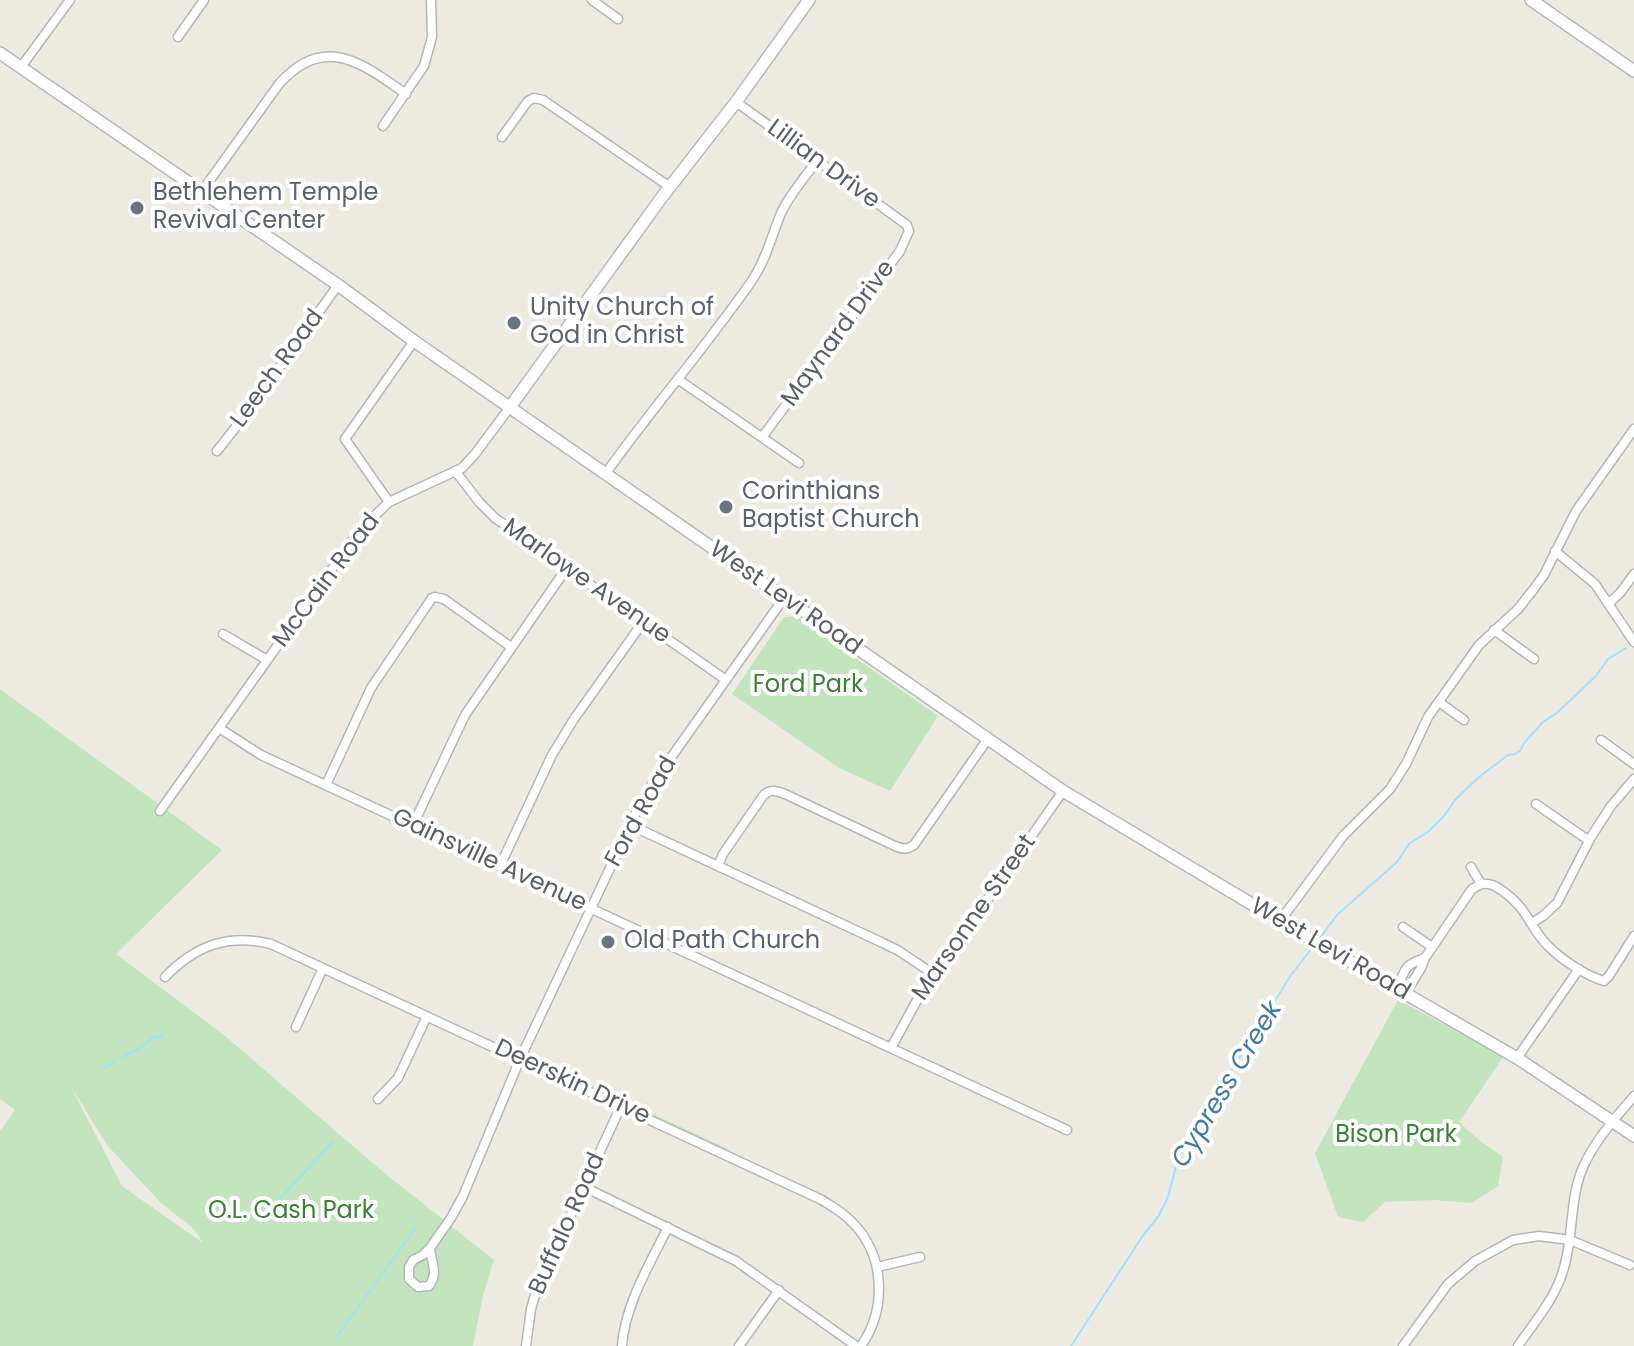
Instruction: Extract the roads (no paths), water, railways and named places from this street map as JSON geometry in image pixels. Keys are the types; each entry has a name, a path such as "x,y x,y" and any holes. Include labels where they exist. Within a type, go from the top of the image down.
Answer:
{"street":[{"path":"21,67 70,0"},
{"path":"178,37 204,0"},
{"path":"383,126 417,78 429,53 431,0"},
{"path":"592,0 618,19"},
{"name":"McCain Road","path":"160,811 367,522 389,502 456,472 470,461 809,0"},
{"path":"1535,1 1634,71"},
{"name":"West Levi Road","path":"0,53 1063,791 1517,1058 1634,1136"},
{"path":"202,191 279,84 304,63 331,57 348,59 366,66 406,94"},
{"path":"502,137 528,101 534,98 543,100 670,187"},
{"name":"Lillian Drive","path":"736,102 909,228"},
{"path":"606,473 758,272 783,211 817,161"},
{"name":"Maynard Drive","path":"763,436 900,251 909,228"},
{"name":"Leech Road","path":"217,451 338,285"},
{"path":"389,502 345,439 414,341"},
{"path":"679,380 799,463"},
{"path":"1280,921 1343,836 1390,789 1406,764 1424,723 1476,650 1518,609 1544,575 1576,511 1634,429"},
{"name":"Marlowe Avenue","path":"456,472 491,515 726,680"},
{"path":"1555,551 1595,584 1634,642"},
{"path":"413,825 465,715 566,569"},
{"path":"1609,603 1634,574"},
{"path":"326,785 369,691 432,598 444,599 511,647"},
{"name":"Ford Road","path":"430,1248 436,1272 434,1279 429,1286 418,1287 409,1279 409,1267 413,1260 430,1248 451,1218 470,1180 520,1059 630,825 653,783 784,598"},
{"path":"500,866 556,749 643,622"},
{"path":"1494,630 1534,659"},
{"path":"223,634 267,660"},
{"path":"1439,702 1464,720"},
{"name":"Gainsville Avenue","path":"219,728 254,751 1067,1130"},
{"path":"718,866 763,796 773,790 902,849 910,848 987,740"},
{"path":"1601,740 1634,764"},
{"path":"1532,923 1557,903 1588,840 1634,779"},
{"name":"Marsonne Street","path":"891,1048 905,1019 1063,791"},
{"path":"1536,804 1588,840"},
{"path":"630,825 893,948 935,975"},
{"path":"1471,867 1481,884"},
{"path":"1401,992 1406,967 1425,958 1472,889 1481,884 1495,886 1513,898 1548,946 1579,969 1604,981 1634,936"},
{"path":"1403,927 1432,947"},
{"name":"Deerskin Drive","path":"165,977 196,951 216,943 238,940 271,944 834,1207 861,1231 877,1267 877,1314 870,1333 858,1346"},
{"path":"296,1027 323,968"},
{"path":"1517,1058 1579,969"},
{"path":"378,1099 398,1078 427,1016"},
{"path":"1518,1346 1554,1294 1562,1276 1582,1170 1602,1135 1634,1096"},
{"name":"Buffalo Road","path":"526,1346 537,1288 621,1106"},
{"path":"584,1187 736,1261 858,1346"},
{"path":"622,1346 626,1318 668,1227"},
{"path":"1403,1346 1448,1284 1475,1261 1513,1240 1539,1236 1570,1240 1630,1265"},
{"path":"877,1267 920,1257"},
{"path":"739,1346 779,1290"}],"waterway":[{"name":"Cypress Creek","path":"1320,938 1337,915 1397,862 1409,844 1429,831 1479,777 1508,755 1520,751 1543,722 1596,676 1608,659 1626,648"},
{"name":"Cypress Creek","path":"1071,1346 1158,1217 1168,1197 1179,1155 1291,975 1313,947"},
{"path":"123,1057 153,1037 164,1034"},
{"path":"103,1068 114,1062"},
{"path":"279,1200 333,1141"},
{"path":"260,1220 274,1205"},
{"path":"336,1338 416,1227"}],"place":[{"name":"Bethlehem Temple Revival Center","path":"137,208"},
{"name":"Unity Church of God in Christ","path":"514,323"},
{"name":"Corinthians Baptist Church","path":"726,507"},
{"name":"Old Path Church","path":"608,942"}],"park label":[{"name":"Ford Park","path":"808,686"},
{"name":"Bison Park","path":"1396,1136"},
{"name":"O.L. Cash Park","path":"291,1212"}]}
